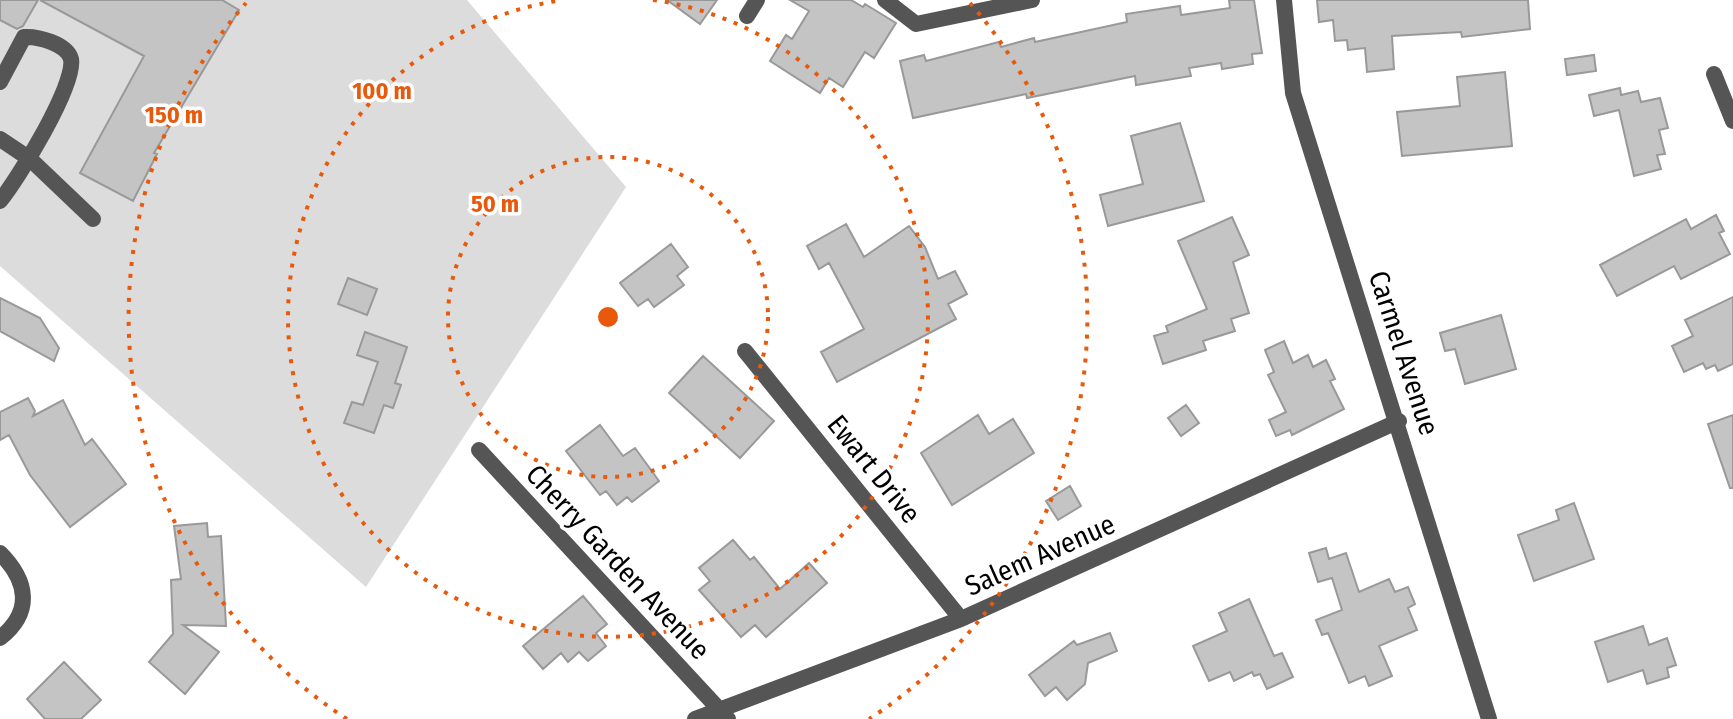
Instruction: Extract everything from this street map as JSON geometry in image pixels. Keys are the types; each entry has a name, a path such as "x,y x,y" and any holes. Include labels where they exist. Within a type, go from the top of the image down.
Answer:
{"street":[{"path":"747,16 757,0"},
{"path":"885,0 916,24 1032,0"},
{"name":"Carmel Avenue","path":"1284,0 1293,93 1399,421 1489,719"},
{"path":"0,82 24,37 32,36 63,48 70,55 70,74 30,159 0,201"},
{"path":"1714,74 1733,121"},
{"path":"0,139 30,159 93,219"},
{"name":"Ewart Drive","path":"745,351 961,619"},
{"name":"Salem Avenue","path":"695,719 723,714 961,619 1399,421"},
{"name":"Cherry Garden Avenue","path":"479,450 723,714"},
{"path":"0,553 23,583 25,601 19,619 0,638"}],"shaded area":[{"path":"0,0 467,0 626,187 366,587 0,266"}],"building":[{"path":"0,0 38,0 23,26 17,29 0,20"},
{"path":"40,0 222,0 239,10 154,153 157,154 133,201 80,173 144,56"},
{"path":"667,0 717,0 700,24"},
{"path":"790,0 851,0 863,7 865,4 896,23 874,58 865,52 843,87 829,78 820,93 770,61 786,35 792,39 809,11"},
{"path":"1229,0 1254,0 1262,53 1252,54 1253,64 1222,69 1221,63 1189,68 1191,76 1136,85 1135,76 1027,98 1026,94 913,118 900,61 924,55 926,61 999,42 1001,47 1034,38 1035,42 1127,22 1126,14 1180,6 1181,15 1230,8"},
{"path":"1317,0 1528,0 1530,29 1462,37 1461,32 1392,36 1394,69 1367,72 1365,48 1348,50 1347,40 1335,41 1333,20 1319,22"},
{"path":"1594,55 1596,71 1567,75 1565,59"},
{"path":"1505,72 1512,146 1402,156 1397,112 1460,106 1457,77"},
{"path":"1620,88 1621,95 1638,91 1641,102 1660,98 1668,128 1659,130 1665,154 1657,155 1661,169 1634,176 1619,110 1594,116 1589,95"},
{"path":"1180,123 1204,201 1108,226 1100,195 1143,184 1131,136"},
{"path":"1716,215 1724,231 1719,233 1730,254 1681,279 1674,266 1617,296 1600,265 1686,219 1691,229"},
{"path":"1232,217 1249,255 1233,262 1249,313 1231,319 1235,331 1203,341 1206,350 1163,364 1154,336 1168,332 1166,326 1207,309 1178,241"},
{"path":"846,224 864,257 909,226 925,247 938,279 955,271 967,294 948,304 956,319 837,382 821,352 864,329 829,263 819,269 807,246"},
{"path":"671,244 688,267 677,276 684,285 654,307 648,299 638,306 620,283"},
{"path":"348,278 377,289 367,315 338,304"},
{"path":"1733,297 1733,364 1718,371 1715,365 1706,369 1703,363 1684,372 1672,346 1693,336 1685,320"},
{"path":"0,298 40,318 59,348 54,361 0,331"},
{"path":"1501,315 1516,369 1465,384 1455,349 1445,351 1440,333"},
{"path":"365,332 407,347 395,383 401,385 393,408 384,405 374,433 344,423 352,402 363,405 378,362 357,355"},
{"path":"1284,341 1293,363 1308,355 1313,367 1326,360 1335,379 1330,381 1344,409 1292,435 1290,430 1276,436 1269,420 1286,412 1268,375 1274,372 1265,350"},
{"path":"703,356 774,421 740,458 669,393"},
{"path":"28,398 35,411 33,416 63,400 85,445 92,439 126,484 70,527 30,475 9,435 0,440 0,412"},
{"path":"1186,405 1199,423 1181,436 1168,418"},
{"path":"978,415 989,434 1013,419 1034,453 952,505 921,453"},
{"path":"1733,415 1733,488 1730,488 1708,424"},
{"path":"600,425 623,456 635,448 659,481 632,502 627,497 617,505 606,491 600,495 566,451"},
{"path":"1070,486 1081,506 1058,520 1046,501"},
{"path":"1574,503 1594,559 1534,581 1518,535 1559,520 1556,510"},
{"path":"207,523 208,537 221,536 226,626 183,625 219,652 185,694 149,662 173,634 171,580 181,579 174,526"},
{"path":"733,540 750,560 754,557 780,589 809,563 827,583 766,637 755,625 741,637 699,590 710,581 699,568"},
{"path":"1326,548 1329,559 1346,553 1359,592 1389,579 1395,592 1408,587 1415,604 1408,608 1417,630 1379,646 1392,676 1369,686 1365,676 1349,683 1328,633 1322,635 1316,620 1342,610 1332,578 1318,582 1309,553"},
{"path":"583,596 607,624 596,633 606,646 588,661 579,652 568,662 561,653 543,669 523,646"},
{"path":"1249,599 1274,656 1282,653 1293,677 1267,689 1260,674 1254,676 1252,672 1234,681 1230,672 1209,681 1193,646 1227,631 1219,613"},
{"path":"1643,626 1649,645 1667,638 1676,665 1667,668 1669,677 1647,684 1643,670 1608,682 1595,642"},
{"path":"1110,633 1117,651 1088,663 1085,684 1067,700 1056,687 1045,696 1029,675 1074,641 1077,645"},
{"path":"64,662 101,700 81,719 45,719 27,699"}]}
